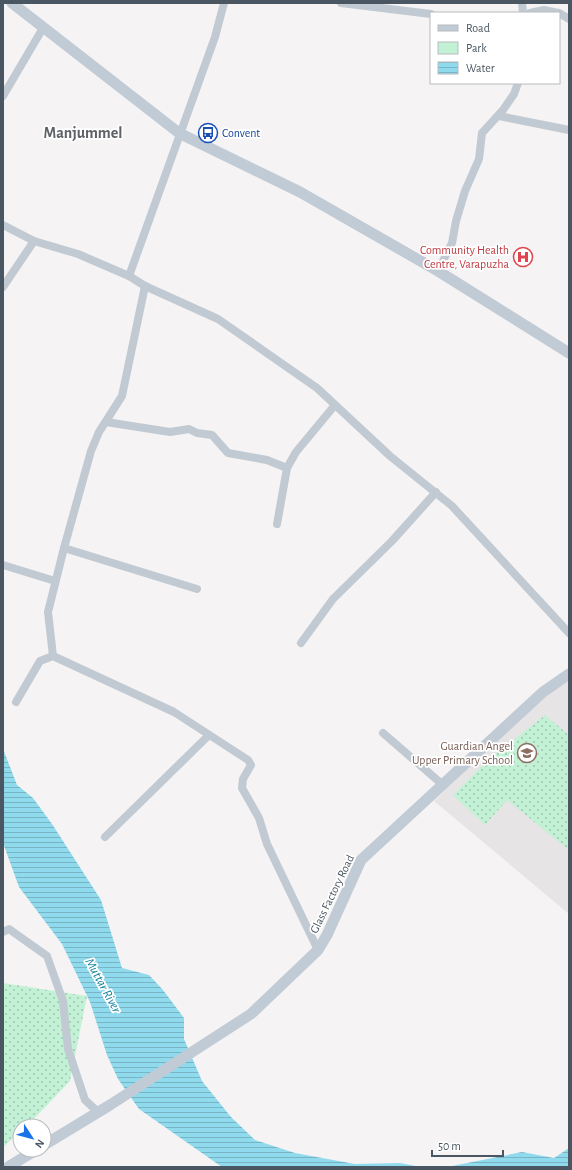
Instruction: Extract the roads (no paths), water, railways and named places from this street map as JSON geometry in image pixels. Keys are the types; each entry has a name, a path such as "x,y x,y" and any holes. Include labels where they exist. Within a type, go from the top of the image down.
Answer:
{"main road":[{"path":"12,3 179,133 300,192 438,270 569,353"},
{"name":"Glass Factory Road","path":"52,1140 110,1105 251,1014 318,950 327,935 361,860 543,692 569,674"},
{"path":"8,1167 23,1158"}],"street":[{"path":"129,276 215,36 224,3"},
{"path":"341,3 430,14"},
{"path":"524,11 544,10 553,12"},
{"path":"560,14 569,19"},
{"path":"3,96 43,28"},
{"path":"438,270 452,243 456,221 465,191 479,159 482,133 499,116 514,94 518,84"},
{"path":"499,116 569,130"},
{"path":"3,225 34,242 78,254 129,276 145,286 218,319 317,388 390,456 452,506 569,633"},
{"path":"3,288 34,242"},
{"path":"52,656 48,612 55,581 91,451 122,396 145,286"},
{"path":"277,524 287,468 296,452 335,405"},
{"path":"106,422 170,432 189,429 197,433 212,435 228,453 266,460 287,468"},
{"path":"302,643 333,600 392,541 436,492"},
{"path":"64,548 197,589"},
{"path":"3,565 55,581"},
{"path":"16,702 40,661 52,656 174,712 248,760 251,765 243,779 242,788 259,818 267,844 318,950"},
{"path":"383,732 443,785"},
{"path":"105,837 209,735"},
{"path":"3,932 10,929 47,956 63,1001 68,1049 85,1100 98,1112"}],"water":[{"name":"Muttar River","path":"3,749 17,785 33,798 52,824 101,900 122,968 149,975 163,990 184,1018 184,1039 202,1081 231,1117 255,1140 295,1153 355,1164 400,1163 421,1167 222,1167 139,1109 118,1079 107,1055 90,1002 62,944 19,887 3,843"},
{"path":"569,1148 569,1167 447,1167 522,1152 554,1158"}],"place":[{"name":"Convent","path":"208,133"},
{"name":"Community Health Centre, Varapuzha","path":"523,257"},
{"name":"Guardian Angel Upper Primary School","path":"527,753"}],"district":[{"name":"Manjummel","path":"83,132"}]}
